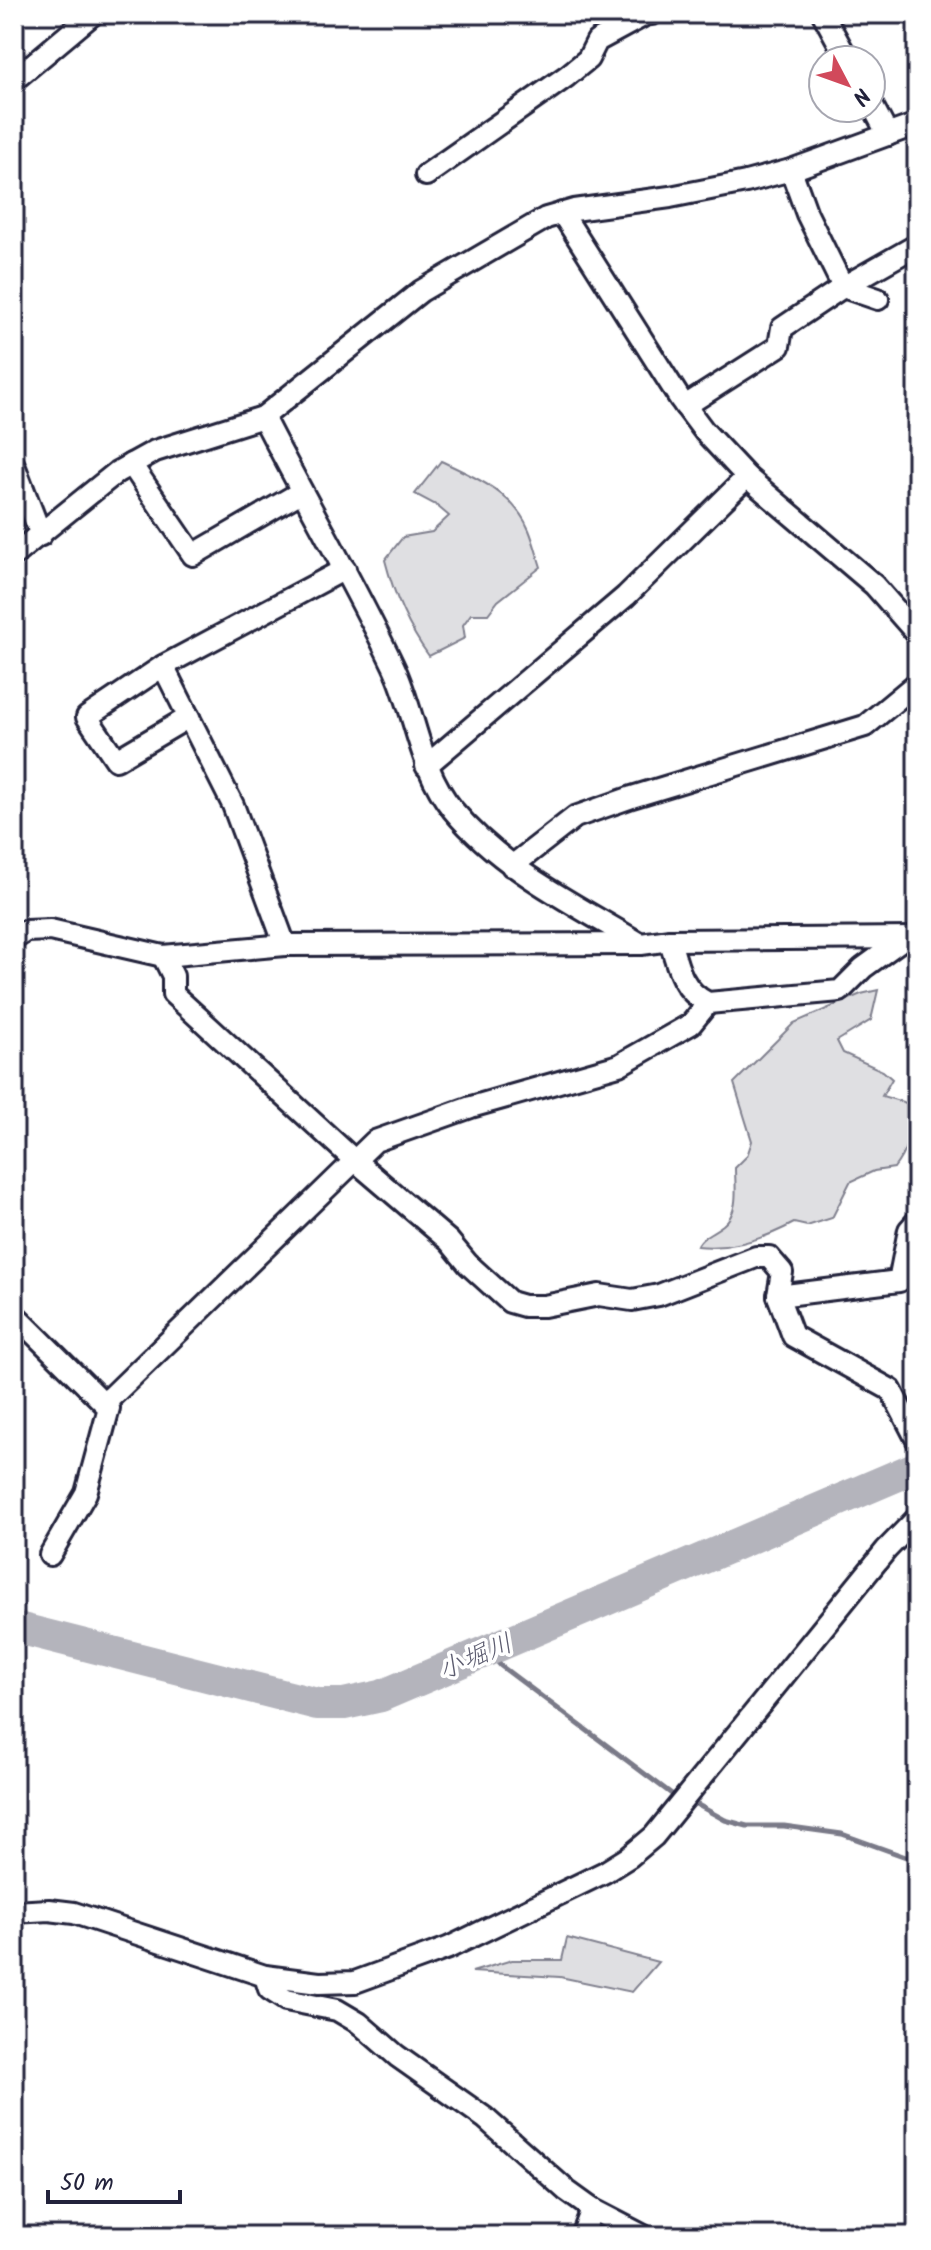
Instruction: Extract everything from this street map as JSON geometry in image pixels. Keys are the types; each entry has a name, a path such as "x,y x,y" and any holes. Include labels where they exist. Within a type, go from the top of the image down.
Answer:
{"street":[{"path":"14,80 93,14"},
{"path":"426,175 567,76 588,59 597,41 652,14"},
{"path":"823,14 839,44"},
{"path":"882,124 888,135"},
{"path":"14,555 131,464 155,451 263,417 421,291 546,218 670,197 791,170 917,124"},
{"path":"791,170 807,214 843,287 878,299"},
{"path":"562,213 704,431 747,477 874,585 917,634"},
{"path":"685,406 779,346 782,328 843,287 917,245"},
{"path":"263,417 395,668 426,766 436,787 452,809 496,855 641,944"},
{"path":"131,464 193,555 301,492"},
{"path":"14,465 41,535"},
{"path":"426,766 626,596 747,477"},
{"path":"189,717 116,760 87,717 163,666 345,569"},
{"path":"163,666 233,805 285,945"},
{"path":"512,866 575,817 865,726 917,683"},
{"path":"14,939 26,931 50,930 163,956 285,945 641,944 670,940 910,938"},
{"path":"670,940 681,978 698,998 708,1003 840,991 863,968 910,938"},
{"path":"163,956 173,976 173,994 353,1159 449,1241 468,1264 510,1302 544,1306 599,1295 632,1300 659,1295 756,1257 769,1257 782,1272 778,1296 793,1336 891,1390 917,1440"},
{"path":"105,1403 353,1159 375,1141 471,1107 619,1065 691,1024 708,1003"},
{"path":"778,1296 899,1281 909,1230 917,1221"},
{"path":"14,1314 109,1408 86,1493 50,1555"},
{"path":"14,1912 49,1910 74,1913 265,1976 319,1983 355,1982 448,1948 567,1892 629,1857 654,1836 886,1550 917,1518"},
{"path":"265,1976 269,1989 286,2000 337,2010 359,2023 397,2056 485,2118 567,2191 592,2209 644,2236"},
{"path":"582,2236 592,2209"}],"shaded area":[{"path":"441,461 492,488 514,506 529,530 541,567 498,601 488,614 471,614 463,625 465,638 429,656 402,610 385,560 403,537 432,532 449,516 415,494"},
{"path":"878,990 871,1020 837,1041 843,1053 883,1071 892,1079 882,1096 910,1104 909,1138 899,1161 894,1168 874,1171 850,1182 832,1218 807,1226 794,1223 735,1245 697,1246 723,1225 732,1213 735,1168 747,1156 752,1141 734,1083 794,1023 861,994"},
{"path":"567,1938 658,1962 632,1992 560,1977 472,1972 512,1960 562,1960"}],"waterway":[{"name":"小堀川","path":"14,1627 317,1704 344,1704 381,1696 917,1467"},
{"path":"487,1650 501,1666 673,1795"},
{"path":"696,1804 725,1820 747,1826 784,1826 842,1834 917,1861"}]}
